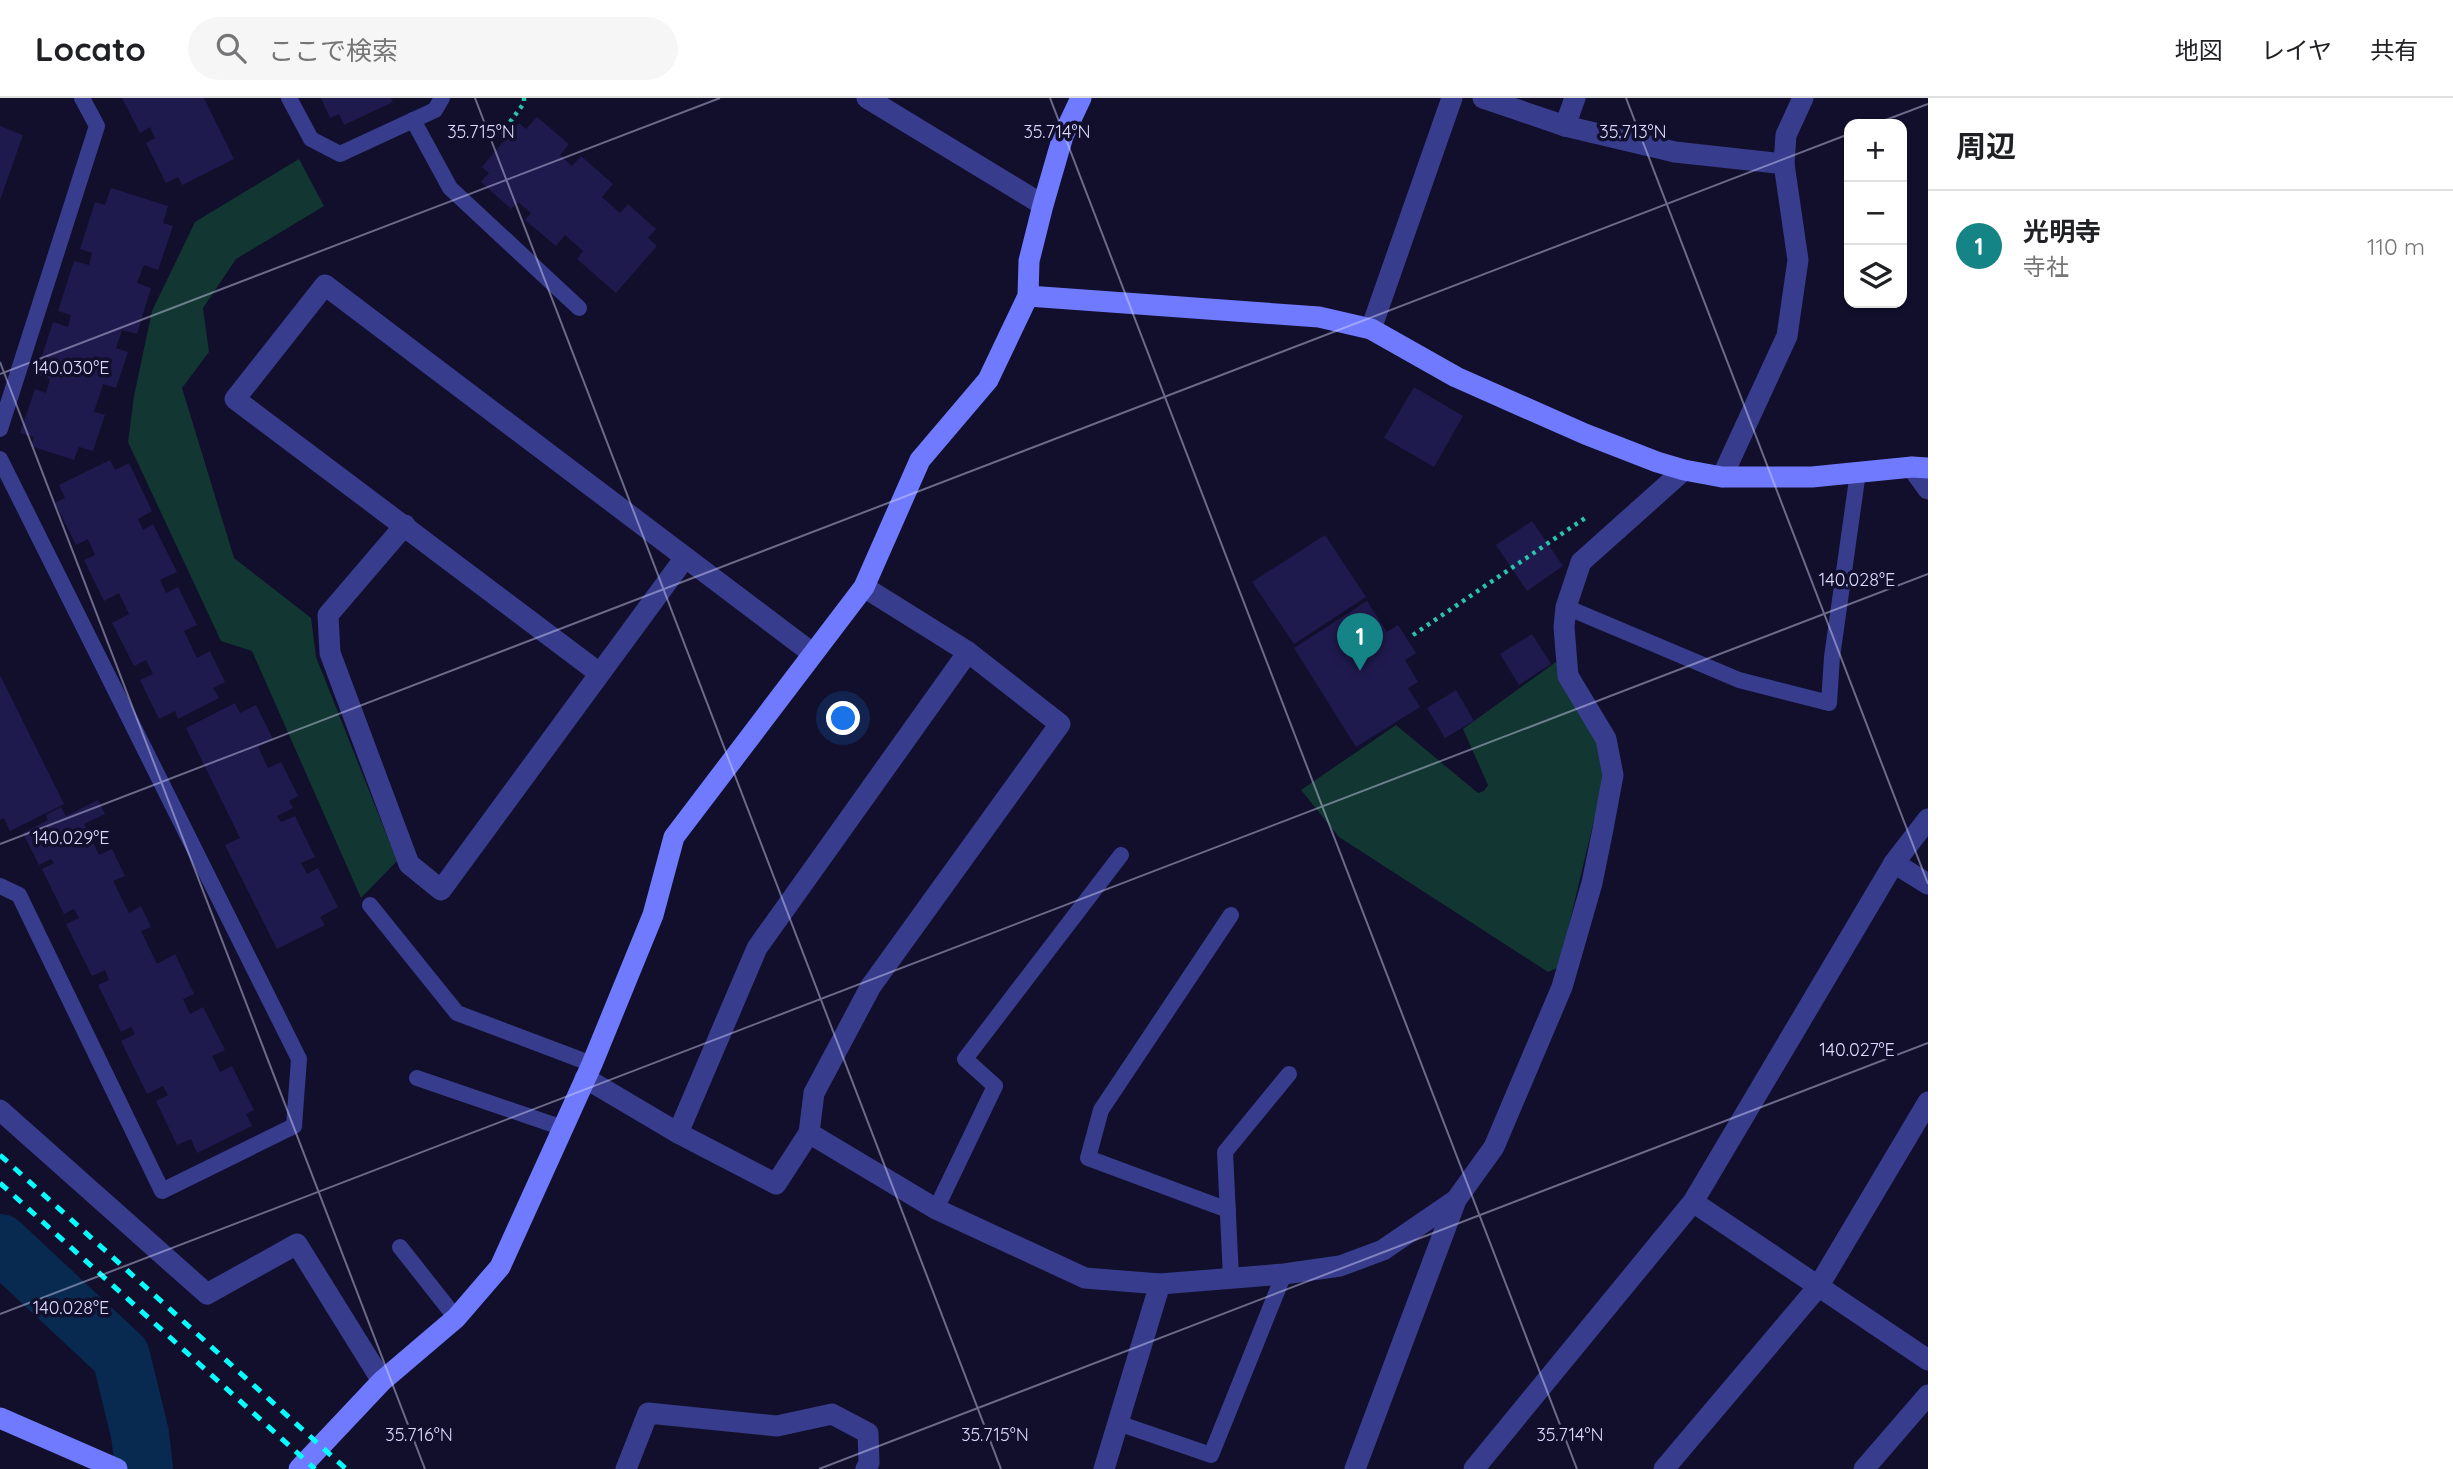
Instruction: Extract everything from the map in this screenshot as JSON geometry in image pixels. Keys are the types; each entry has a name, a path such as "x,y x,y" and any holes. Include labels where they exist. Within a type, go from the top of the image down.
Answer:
{"street":[{"path":"867,98 1043,205"},
{"path":"299,1469 382,1381 456,1318 500,1268 588,1071 653,915 674,837 811,653 864,587 920,460 988,380 1028,296 1028,261 1063,136 1081,98"},
{"path":"1371,329 1452,98"},
{"path":"1483,98 1565,126 1675,152 1784,164"},
{"path":"1565,126 1575,98"},
{"path":"1722,477 1787,336 1798,260 1784,164 1786,135 1803,98"},
{"path":"599,673 236,399 325,285 811,653"},
{"path":"1028,296 1319,317 1371,329 1456,377 1585,434 1684,470 1722,477 1812,477 1920,468 1928,489"},
{"path":"1355,1469 1456,1200 1494,1147 1562,987 1592,883 1613,775 1606,739 1568,676 1564,626 1566,607 1581,562 1684,470"},
{"path":"405,525 328,615 330,653 409,864 441,890 684,559"},
{"path":"588,1071 678,1133 776,1184 808,1133 814,1093 871,986 1060,724 968,652 864,587"},
{"path":"678,1133 757,948 968,652"},
{"path":"1474,1469 1693,1202 1894,863 1928,819"},
{"path":"1894,863 1928,884"},
{"path":"1664,1469 1818,1287 1928,1102"},
{"path":"0,1110 207,1294 297,1244 382,1381"},
{"path":"808,1133 936,1209 1085,1278 1160,1284 1284,1274 1340,1266 1383,1250 1456,1200"},
{"path":"1693,1202 1928,1360"},
{"path":"1104,1469 1160,1284"},
{"path":"1864,1469 1928,1395"},
{"path":"626,1469 648,1413 777,1426 832,1414 869,1433 869,1463 866,1469"},
{"path":"0,1418 117,1469"}],"lane":[{"path":"0,429 97,126 82,98"},
{"path":"289,98 311,139 340,154 435,110 442,98"},
{"path":"413,120 450,188 579,308"},
{"path":"0,459 299,1059 294,1126 162,1191 19,895 0,887"},
{"path":"1566,607 1739,680 1829,703 1832,657 1858,472"},
{"path":"936,1209 995,1086 965,1059 1121,855"},
{"path":"370,905 457,1013 588,1071"},
{"path":"1228,1210 1088,1158 1101,1110 1231,915"},
{"path":"1231,1278 1225,1152 1289,1074"},
{"path":"417,1078 563,1128"},
{"path":"400,1247 456,1318"},
{"path":"1118,1423 1211,1455 1284,1274"}],"path":[{"path":"510,122 524,103 524,98"},
{"path":"1413,635 1592,514"}],"green space":[{"path":"299,159 324,206 236,259 203,308 209,352 182,388 234,558 311,618 316,657 397,861 361,898 252,651 221,641 128,442 134,396 152,311 195,222"},
{"path":"1556,662 1596,739 1604,778 1559,967 1548,972 1339,837 1301,790 1396,725 1478,793 1484,791 1488,785 1463,729"}],"building":[{"path":"122,98 204,98 234,159 182,185 178,177 166,183 146,143 155,138 150,127 140,133"},
{"path":"321,98 391,98 393,102 344,125 339,114 330,118"},
{"path":"537,117 569,144 560,155 572,166 581,156 613,184 602,197 620,213 628,204 656,229 648,238 657,246 616,293 577,259 583,251 565,235 556,246 525,220 531,213 518,202 511,209 481,182 489,173 482,167 519,123 526,129"},
{"path":"0,126 23,135 0,200"},
{"path":"111,188 168,206 163,223 173,226 158,270 144,265 137,283 151,288 137,334 122,330 116,348 128,352 116,388 103,384 94,412 105,415 93,451 79,447 74,460 31,446 34,437 20,433 35,389 46,393 50,379 36,374 53,322 68,327 71,315 58,311 74,261 89,265 92,253 80,249 95,202 105,205"},
{"path":"1414,387 1463,416 1434,467 1384,438"},
{"path":"110,460 115,470 129,463 152,511 138,519 143,530 153,524 177,572 160,580 166,593 178,587 197,625 184,631 197,658 210,651 225,682 213,688 219,698 178,719 175,711 159,719 140,680 153,674 146,660 134,666 112,623 129,614 119,593 104,601 84,560 95,555 88,539 76,545 55,503 65,498 59,485"},
{"path":"1532,521 1563,566 1527,591 1496,545"},
{"path":"1325,535 1366,597 1294,644 1252,582"},
{"path":"1367,601 1387,632 1398,625 1416,653 1405,660 1418,682 1408,688 1420,707 1356,747 1294,648"},
{"path":"1532,634 1551,664 1519,685 1500,654"},
{"path":"0,675 64,804 10,831 4,818 0,820"},
{"path":"1456,690 1474,721 1445,738 1427,708"},
{"path":"235,703 240,713 256,705 273,739 258,747 268,768 281,762 298,796 289,801 293,808 277,816 281,822 295,816 315,857 301,863 307,874 318,868 338,907 320,917 325,925 277,949 225,845 240,838 186,728"},
{"path":"98,800 105,814 84,824 99,855 112,849 125,876 113,881 129,913 141,906 151,927 141,931 157,964 175,954 194,994 183,999 190,1014 203,1007 225,1050 212,1056 220,1072 232,1066 254,1110 246,1114 252,1126 197,1153 191,1139 177,1145 156,1101 168,1095 163,1086 147,1094 121,1041 135,1034 131,1027 121,1032 98,985 109,980 105,970 92,976 66,924 79,918 74,909 64,914 42,869 54,863 51,859 39,865 23,833 48,820 46,815 61,807 66,816"}],"waterway":[{"path":"0,1243 121,1356 140,1434 144,1469"}],"railway":[{"path":"0,1155 346,1469"},
{"path":"0,1183 315,1469"}],"place":[{"name":"光明寺","path":"1360,671"}]}
